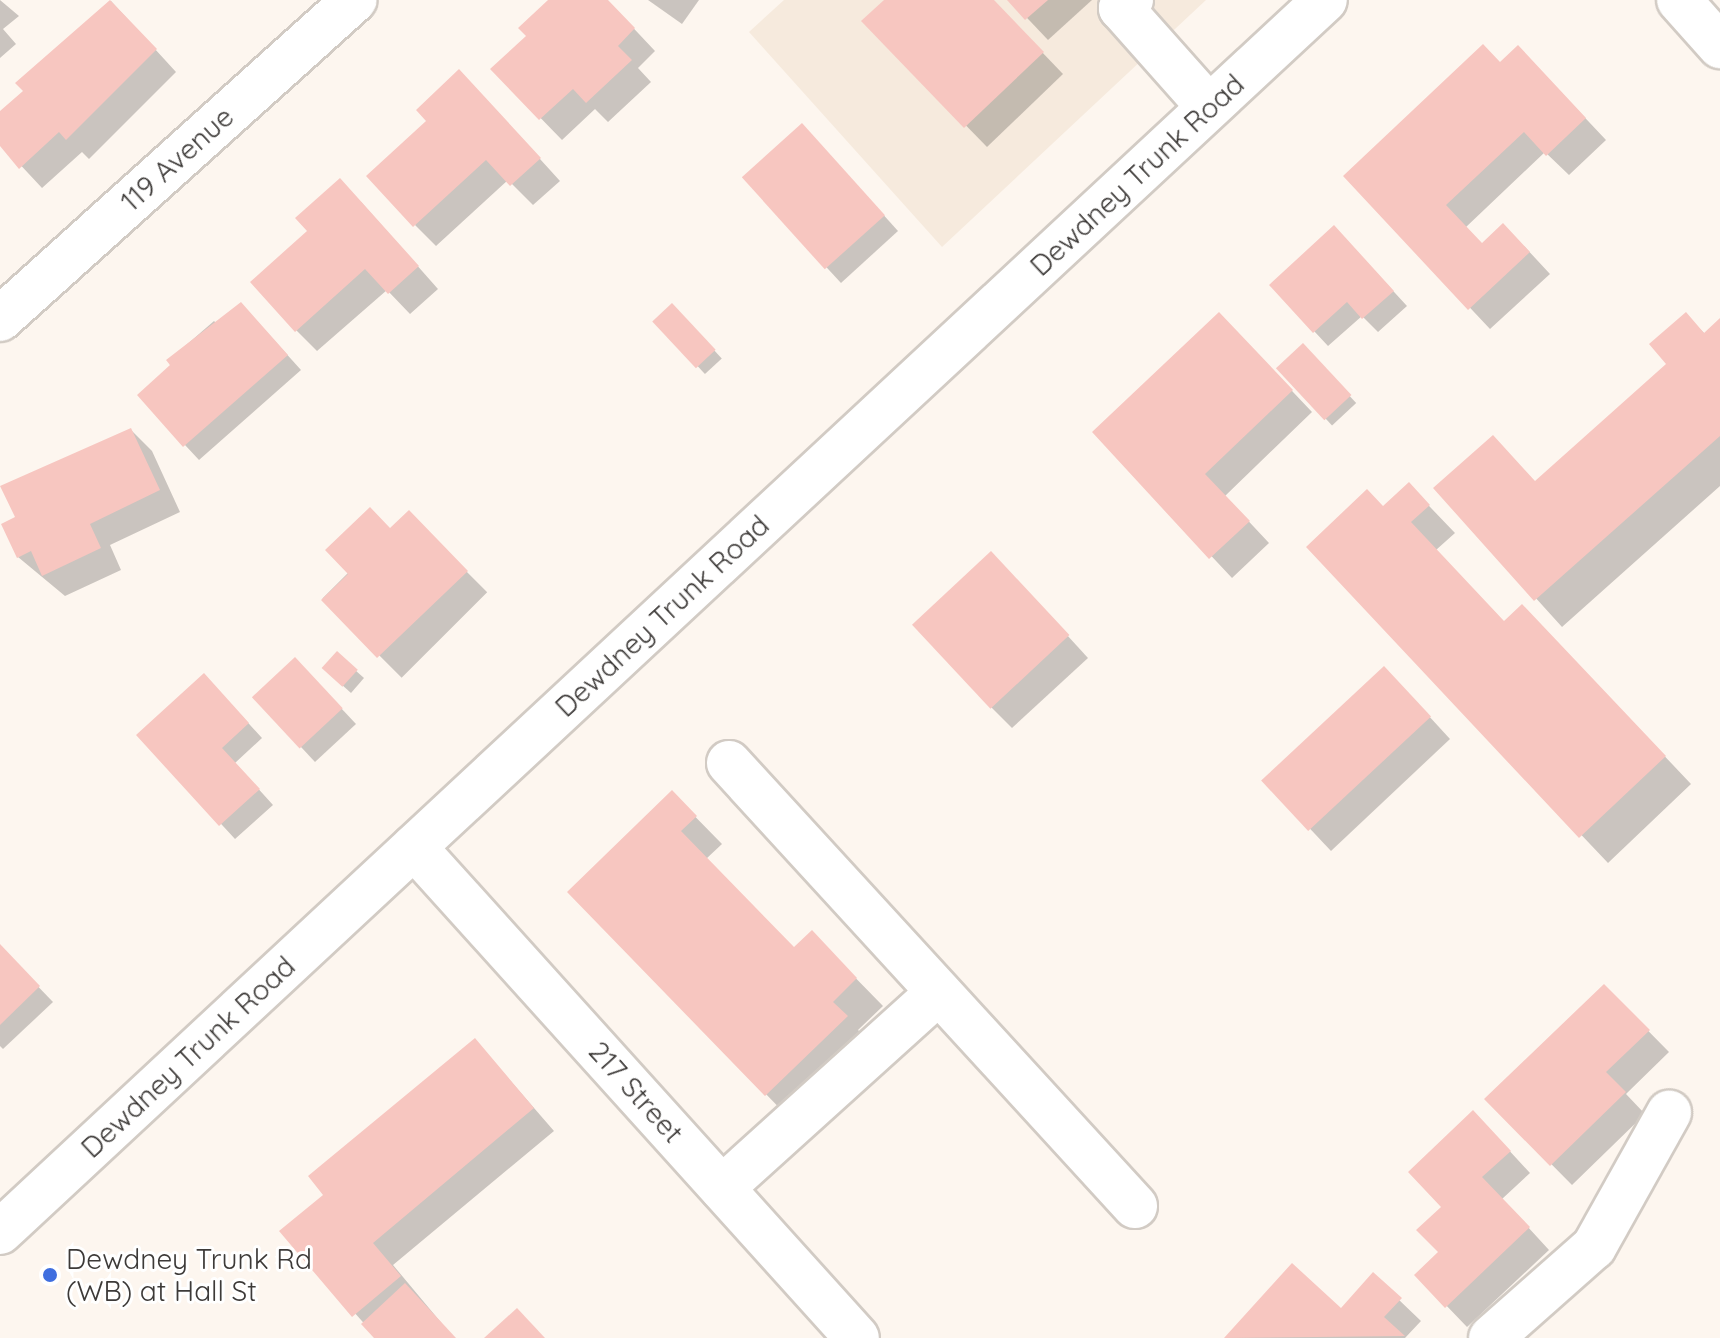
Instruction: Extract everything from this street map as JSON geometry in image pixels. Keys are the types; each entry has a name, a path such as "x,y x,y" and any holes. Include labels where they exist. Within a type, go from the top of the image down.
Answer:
{"main road":[{"name":"119 Avenue","path":"0,319 354,0"},
{"path":"1131,0 1121,8 1209,107"},
{"name":"Dewdney Trunk Road","path":"0,1232 1325,0"},
{"path":"1679,0 1720,46"},
{"path":"729,763 1135,1206"},
{"name":"217 Street","path":"414,847 857,1338"},
{"path":"722,1188 939,992"},
{"path":"1491,1338 1594,1247 1669,1113"}],"shaded area":[{"path":"784,0 1206,0 942,247 749,32"}],"building":[{"path":"110,0 157,49 66,140 59,132 19,169 0,146 0,111 23,91 15,83"},
{"path":"548,0 608,0 635,28 618,46 632,60 586,103 573,89 539,120 490,69 526,36 518,28"},
{"path":"884,0 994,0 1044,52 964,128 861,21"},
{"path":"1007,0 1048,0 1025,20"},
{"path":"1483,44 1500,62 1518,45 1586,118 1546,156 1524,132 1446,205 1482,243 1503,223 1530,252 1468,310 1343,176"},
{"path":"459,69 541,158 510,186 486,160 413,227 366,176 426,121 416,110"},
{"path":"802,123 885,215 825,269 742,177"},
{"path":"340,178 419,266 388,294 365,269 295,332 250,282 307,231 295,218"},
{"path":"1334,225 1394,291 1362,319 1347,302 1313,333 1269,285"},
{"path":"241,302 288,355 183,447 137,395 170,365 166,360"},
{"path":"672,303 716,350 696,368 652,321"},
{"path":"1219,312 1293,390 1205,474 1250,521 1209,559 1092,432"},
{"path":"1686,312 1704,333 1720,318 1720,436 1534,601 1433,488 1493,435 1535,481 1666,364 1649,344"},
{"path":"1303,343 1351,395 1324,420 1276,368"},
{"path":"131,428 160,490 90,524 101,548 42,576 31,551 17,558 1,524 15,517 0,486"},
{"path":"1409,482 1430,505 1411,522 1504,621 1522,604 1666,756 1579,838 1306,547 1367,489 1383,506"},
{"path":"370,507 390,528 409,510 468,571 377,658 321,600 348,574 325,550"},
{"path":"991,551 1069,635 990,709 912,625"},
{"path":"337,651 358,670 342,687 322,668"},
{"path":"295,657 343,708 300,748 252,697"},
{"path":"1384,666 1431,716 1308,831 1261,781"},
{"path":"204,673 249,723 222,748 260,789 219,826 136,735"},
{"path":"672,790 697,816 681,831 794,947 812,930 857,978 833,1002 848,1016 765,1096 567,892"},
{"path":"0,944 40,986 0,1025"},
{"path":"1604,984 1650,1030 1606,1072 1626,1092 1550,1166 1484,1099"},
{"path":"475,1038 534,1108 373,1243 401,1276 352,1317 279,1231 323,1195 308,1176"},
{"path":"1473,1110 1511,1151 1482,1177 1530,1227 1445,1308 1414,1275 1438,1252 1416,1230 1441,1207 1408,1172"},
{"path":"1292,1263 1341,1308 1373,1272 1402,1298 1384,1317 1405,1336 1224,1338"},
{"path":"405,1283 456,1338 374,1338 361,1324"},
{"path":"517,1308 545,1338 484,1338"}],"place":[{"name":"Dewdney Trunk Rd (WB) at Hall St","path":"50,1275"}]}
